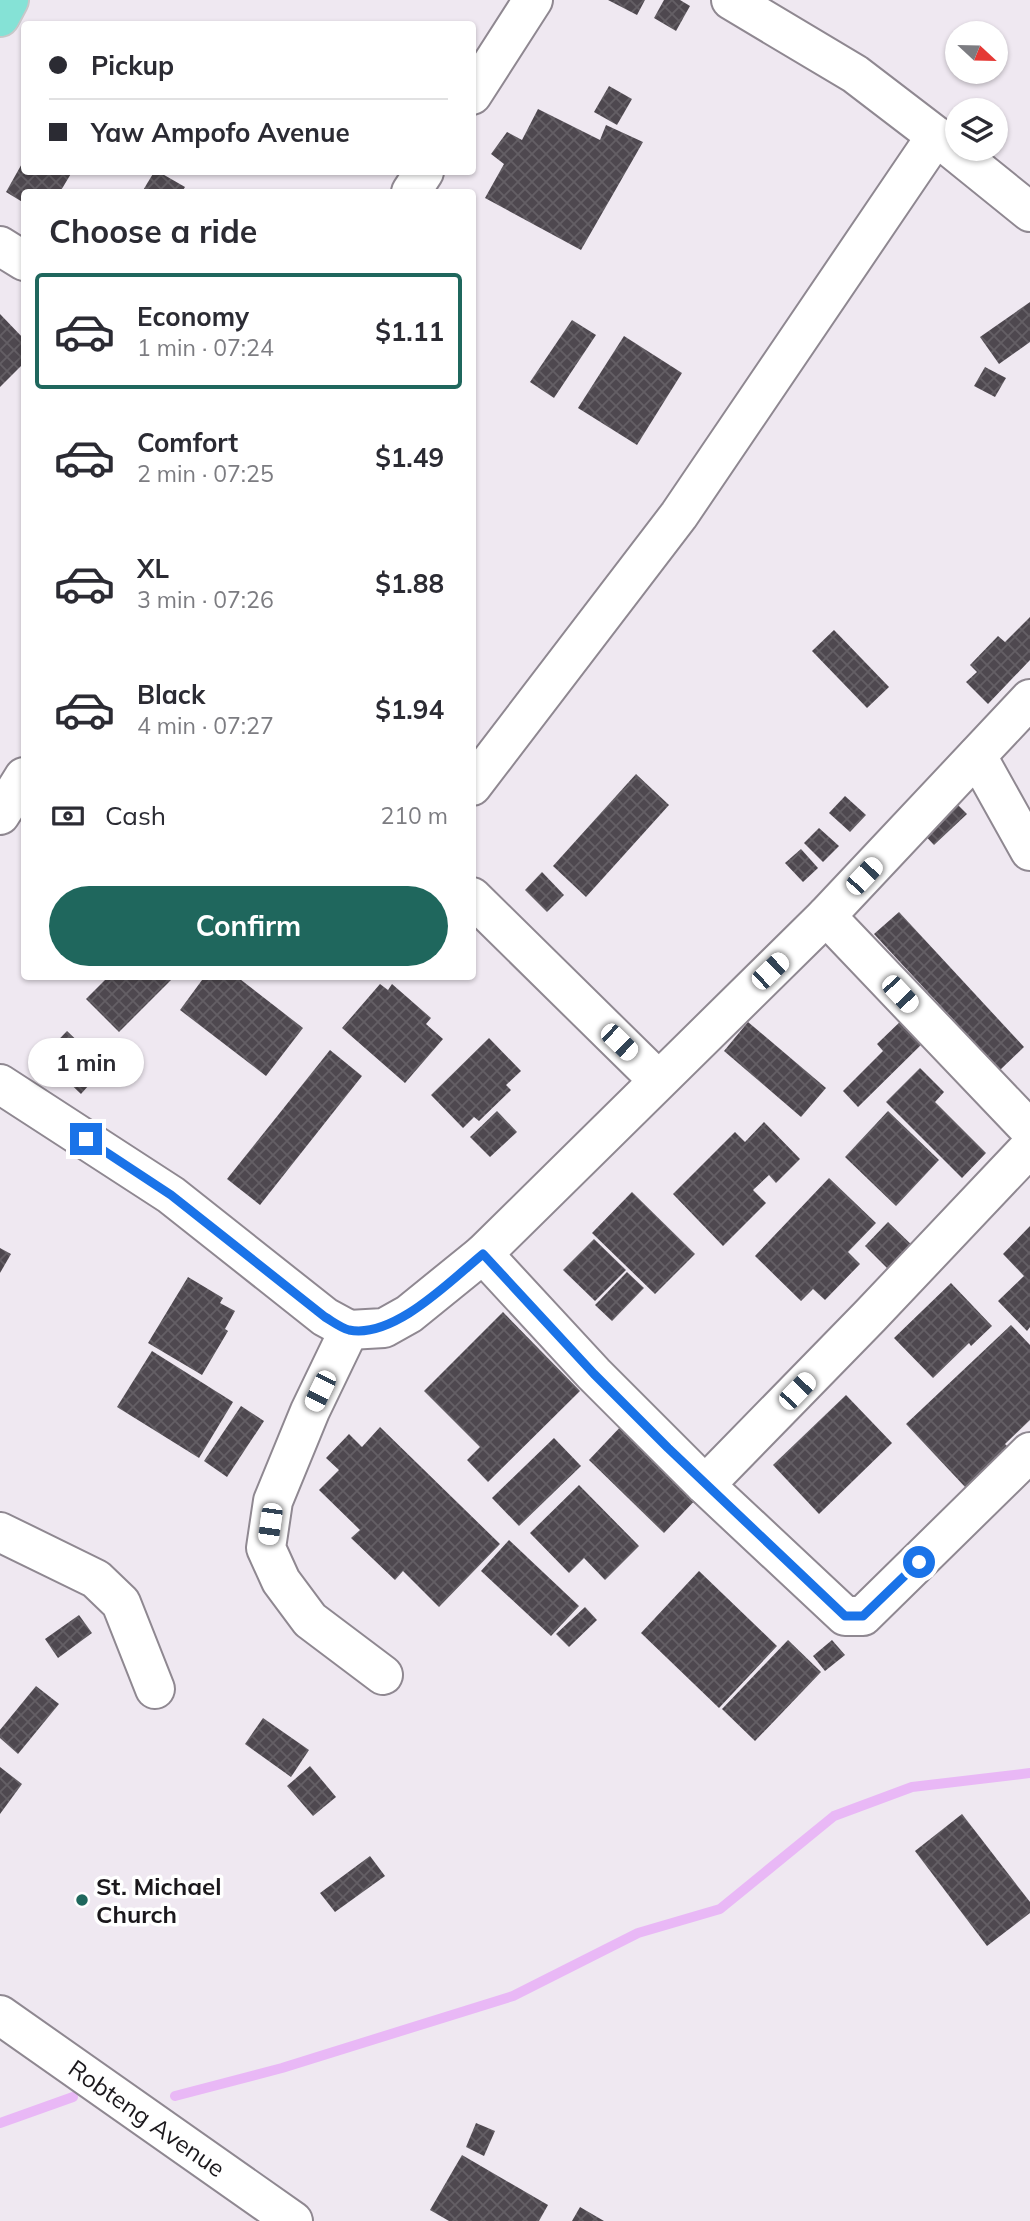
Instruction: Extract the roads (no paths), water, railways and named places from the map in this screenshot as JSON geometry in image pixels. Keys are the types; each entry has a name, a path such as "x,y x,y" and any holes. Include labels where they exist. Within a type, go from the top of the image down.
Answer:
{"main road":[{"path":"0,17 9,0"}],"street":[{"path":"476,89 533,0"},
{"path":"731,0 855,75 936,135 1030,212"},
{"path":"476,781 679,515 936,135"},
{"path":"0,246 21,259"},
{"path":"0,1084 171,1195 325,1317 349,1330 384,1328 401,1318 483,1254 826,916 1030,699"},
{"path":"977,756 1030,850"},
{"path":"0,814 21,782"},
{"path":"476,901 658,1080"},
{"path":"826,916 1030,1130"},
{"path":"705,1485 1030,1147"},
{"path":"483,1254 594,1374 705,1485 845,1616 863,1616 1030,1452"},
{"path":"349,1330 310,1411 273,1501 266,1548 281,1581 310,1620 383,1675"},
{"path":"0,1532 96,1579 121,1603 155,1689"},
{"name":"Robteng Avenue","path":"0,2015 276,2216"}],"waterway":[{"path":"175,2096 282,2068 513,1996 638,1933 720,1909 834,1816 912,1787 1030,1773"},
{"path":"0,2123 73,2097"}],"place":[{"name":"St. Michael Church","path":"82,1900"}]}
